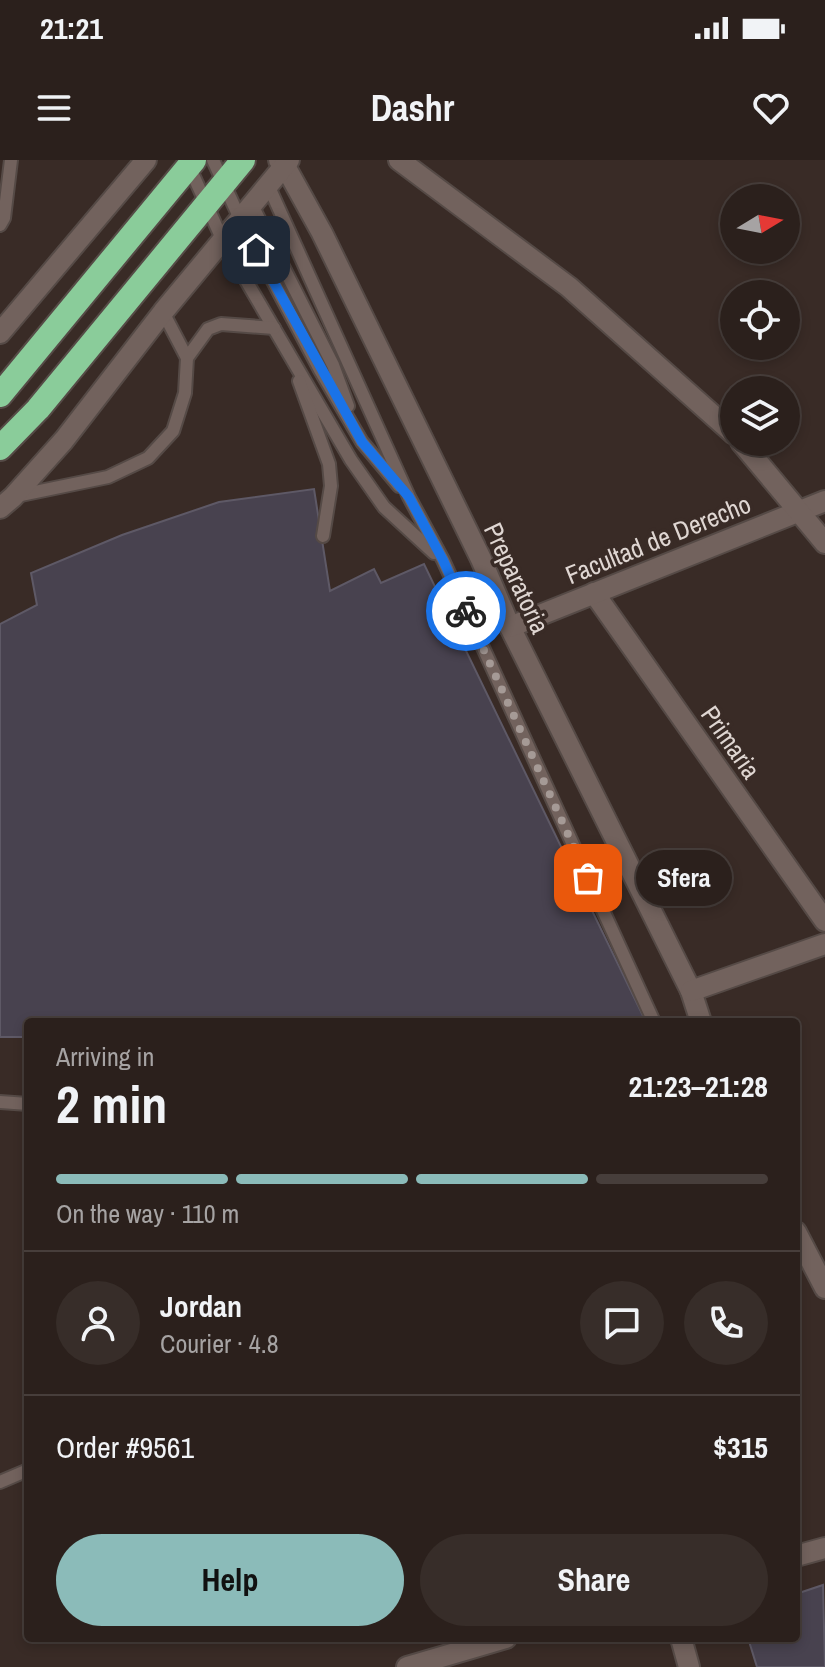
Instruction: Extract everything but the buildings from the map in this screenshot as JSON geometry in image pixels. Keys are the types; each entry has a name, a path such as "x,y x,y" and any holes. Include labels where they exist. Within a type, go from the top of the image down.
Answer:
{"highway":[{"path":"0,448 38,409 243,160"},
{"path":"0,395 196,162"}],"street":[{"path":"0,333 146,160"},
{"path":"399,160 569,287 720,422"},
{"path":"7,502 64,440 163,312 269,187 284,162"},
{"name":"Preparatoria","path":"284,162 322,233 481,559 510,627 691,991 700,1018"},
{"path":"753,456 825,543"},
{"name":"Facultad de Derecho","path":"510,627 825,501"},
{"name":"Primaria","path":"594,593 825,921"},
{"path":"691,991 825,944"},
{"path":"800,1240 825,1288"},
{"path":"800,1555 825,1548"},
{"path":"407,1667 492,1642"},
{"path":"682,1642 689,1667"}],"lane":[{"path":"0,225 4,218 11,160"},
{"path":"196,162 223,183 247,214 333,365 362,442"},
{"path":"196,162 207,205 223,241 351,460 384,507 443,560"},
{"path":"269,187 409,497 443,560 652,1018"},
{"path":"247,214 362,442 409,497"},
{"path":"7,502 108,477 148,458 173,431 185,393 187,358 163,312"},
{"path":"187,358 208,329 221,324 274,328"},
{"path":"288,351 329,464 331,486 323,536"},
{"path":"0,1102 24,1104"},
{"path":"0,1482 24,1472"}],"way so far":[{"path":"466,611 588,878"}],"place":[{"name":"Sfera","path":"588,878"}],"route":[{"path":"256,250 362,442 409,497 466,611"}]}
